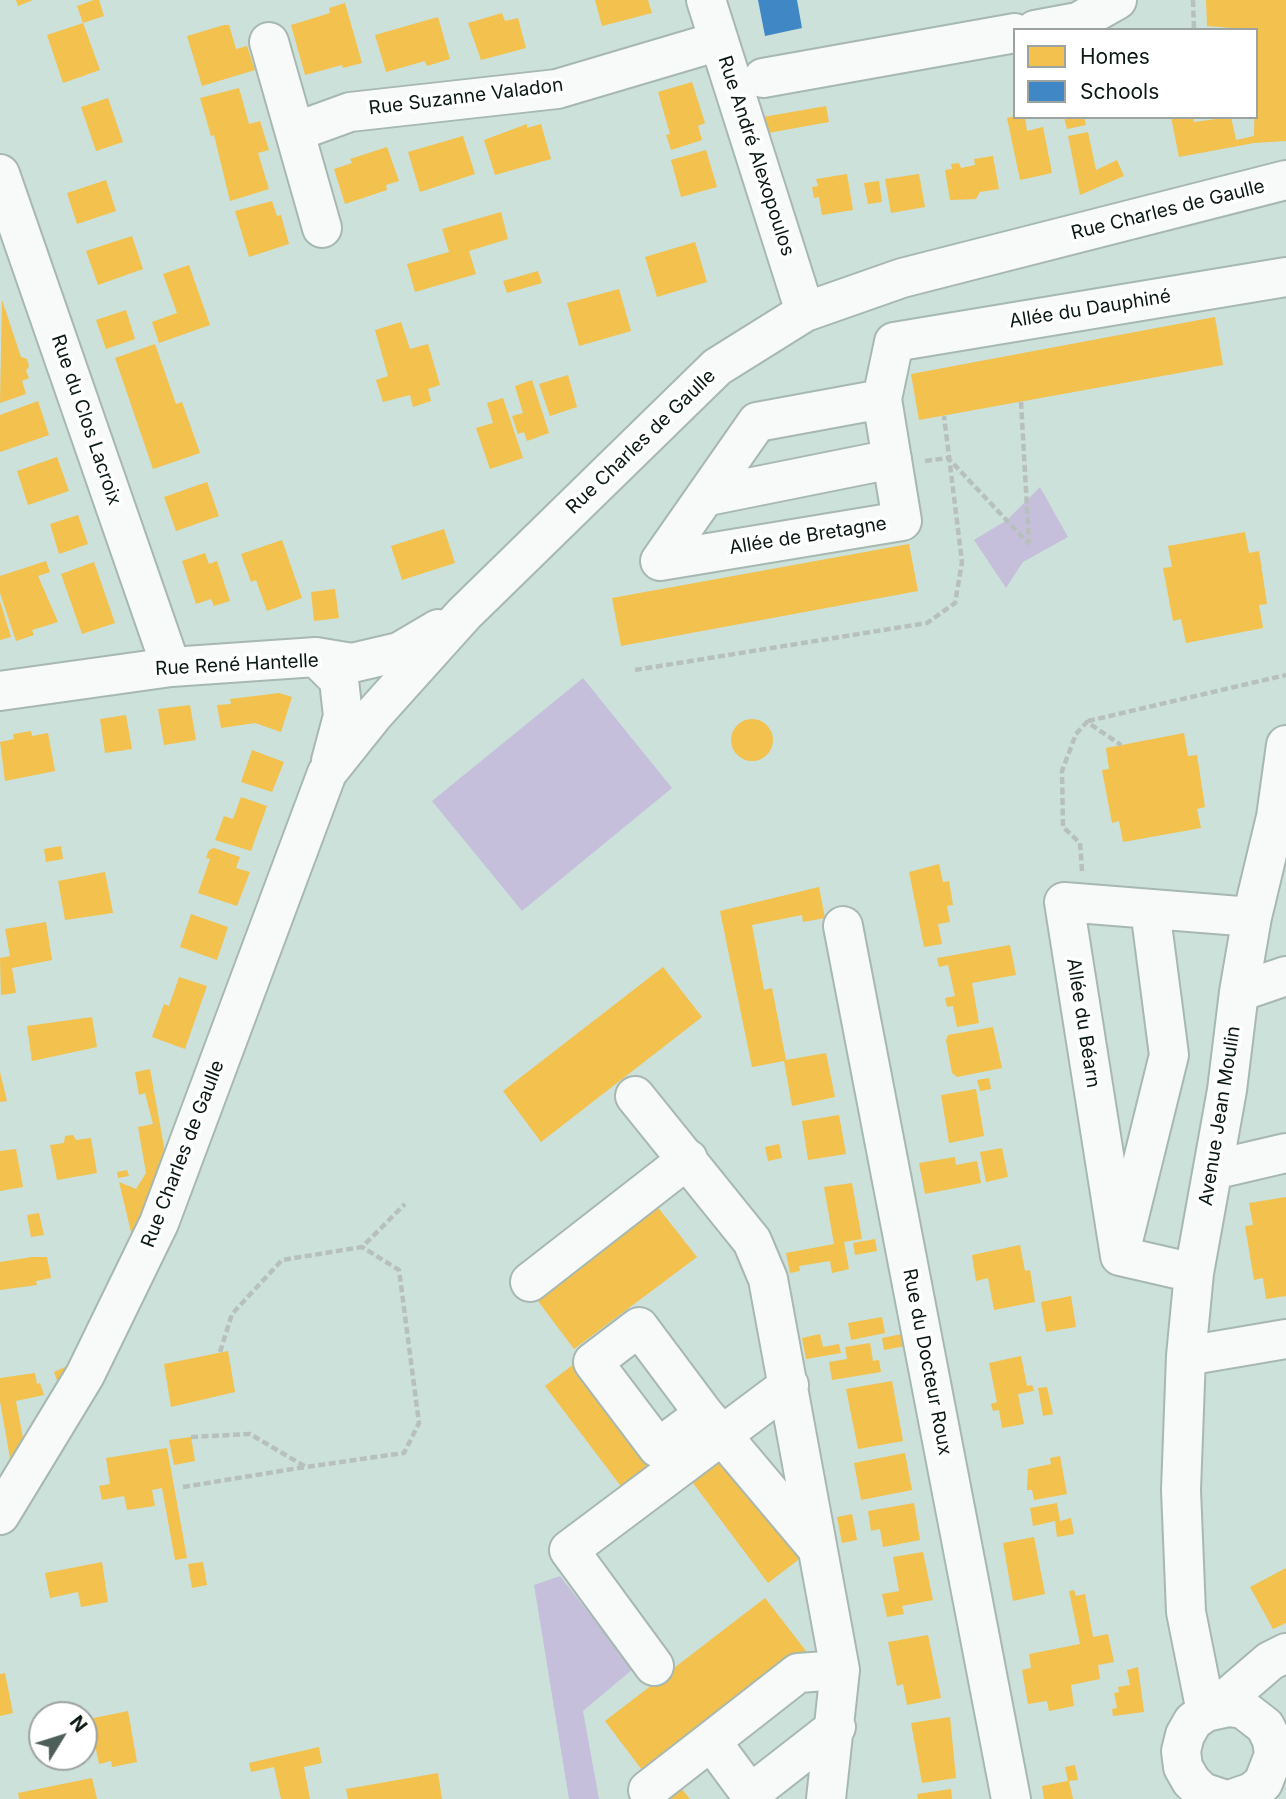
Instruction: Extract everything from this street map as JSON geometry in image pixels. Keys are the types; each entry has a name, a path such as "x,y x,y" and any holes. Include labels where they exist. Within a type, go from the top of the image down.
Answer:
{"street":[{"name":"Rue André Alexopoulos","path":"706,0 805,312"},
{"path":"1046,28 1078,22 1118,0"},
{"path":"763,78 1013,33"},
{"path":"269,41 322,228"},
{"name":"Rue Suzanne Valadon","path":"295,132 350,112 557,89 719,41"},
{"name":"Rue du Clos Lacroix","path":"0,174 171,667"},
{"name":"Rue Charles de Gaulle","path":"327,773 375,713 464,614 717,367 805,312 902,278 1286,180"},
{"name":"Allée du Dauphiné","path":"894,342 1286,277"},
{"name":"Allée de Bretagne","path":"708,496 660,561 902,520 883,399 894,342"},
{"path":"708,496 757,422 883,399"},
{"path":"708,496 893,463"},
{"name":"Rue René Hantelle","path":"0,691 171,667 316,657 352,663 399,652 464,614"},
{"name":"Rue Charles de Gaulle","path":"0,1515 85,1375 159,1223 327,773 343,716 339,680 316,657"},
{"name":"Avenue Jean Moulin","path":"1221,1705 1181,1490 1186,1356 1194,1273 1213,1170 1252,917 1281,816 1286,745"},
{"name":"Allée du Béarn","path":"1084,903 1064,902 1120,1256"},
{"path":"1084,903 1252,917"},
{"path":"1150,909 1169,1055 1120,1256 1194,1273"},
{"name":"Rue du Docteur Roux","path":"843,926 1011,1799"},
{"path":"1239,992 1286,976"},
{"path":"635,1096 752,1241 768,1279 840,1670 836,1727 826,1799"},
{"path":"1213,1170 1286,1153"},
{"path":"530,1282 688,1159"},
{"path":"1186,1356 1286,1339"},
{"path":"654,1666 569,1550 713,1425 789,1385"},
{"path":"713,1425 817,1549"},
{"path":"1221,1705 1243,1709 1275,1724 1272,1740 1274,1755 1230,1790 1183,1767 1181,1751 1185,1735 1193,1721 1221,1705 1270,1661 1286,1653"},
{"path":"648,1790 798,1673 840,1670"},
{"path":"711,1741 752,1796 836,1727"}],"path":[{"path":"1193,0 1194,28"},
{"path":"948,458 1029,544 1021,402"},
{"path":"635,670 927,623 955,603 962,562 944,416"},
{"path":"893,463 948,458"},
{"path":"1084,903 1080,843 1063,827 1062,771 1076,734 1087,722 1286,675"},
{"path":"1087,722 1121,745"},
{"path":"220,1352 232,1314 282,1260 362,1247 405,1204"},
{"path":"183,1487 404,1453 419,1423 399,1270 362,1247"},
{"path":"191,1437 250,1434 306,1467"}],"shaded area":[{"path":"1040,487 1068,537 1023,562 1006,588 974,540 1007,520"},
{"path":"583,678 672,788 522,911 432,801"},
{"path":"560,1576 633,1669 583,1711 599,1799 569,1799 534,1585"}],"building: Homes":[{"path":"16,0 33,0 18,6"},
{"path":"99,0 104,16 83,23 77,6"},
{"path":"595,0 648,0 652,13 602,26"},
{"path":"1206,0 1286,0 1286,141 1254,143 1179,157 1171,119 1193,119 1194,122 1231,119 1236,140 1254,136 1254,119 1258,119 1258,28 1207,26"},
{"path":"345,3 362,63 343,68 342,65 305,75 291,25 330,13 329,8"},
{"path":"502,13 505,21 518,18 526,48 481,60 468,23"},
{"path":"438,17 450,59 427,66 425,61 386,72 375,35"},
{"path":"83,23 100,70 63,83 47,35"},
{"path":"229,25 236,49 247,46 255,70 202,86 187,36"},
{"path":"692,82 705,123 698,126 702,140 671,150 666,135 670,134 658,92"},
{"path":"239,88 249,124 260,121 269,150 258,153 269,189 230,201 214,135 211,136 200,98"},
{"path":"108,98 123,142 96,151 81,107"},
{"path":"826,106 829,122 768,133 763,117"},
{"path":"1007,118 1025,119 1027,131 1043,127 1052,173 1020,180"},
{"path":"1064,119 1084,119 1086,125 1067,129"},
{"path":"527,124 527,128 541,124 551,159 495,175 484,140"},
{"path":"1088,132 1096,170 1117,160 1124,176 1080,195 1068,136"},
{"path":"463,136 475,174 420,192 408,152"},
{"path":"387,147 399,181 386,185 387,190 345,204 334,169 352,163 350,159"},
{"path":"706,150 717,187 681,197 671,160"},
{"path":"993,156 999,189 980,192 976,199 950,200 945,170 952,169 951,164 959,163 961,168 975,165 974,159"},
{"path":"847,174 853,210 822,215 819,197 814,198 812,187 818,186 816,179"},
{"path":"919,174 925,207 891,213 885,179"},
{"path":"106,180 116,211 77,224 67,193"},
{"path":"879,181 882,202 868,204 864,183"},
{"path":"272,201 277,216 281,215 289,244 249,257 235,211"},
{"path":"501,212 508,239 469,251 476,274 415,292 407,264 449,252 442,229"},
{"path":"132,236 143,269 98,285 86,251"},
{"path":"695,242 707,282 657,297 645,257"},
{"path":"189,265 210,325 159,343 152,322 177,313 163,274"},
{"path":"538,271 542,283 507,293 503,281"},
{"path":"619,289 631,331 579,346 567,303"},
{"path":"2,300 21,357 27,359 29,366 26,371 29,378 22,381 26,394 0,403"},
{"path":"126,310 135,339 106,349 96,320"},
{"path":"1215,317 1223,365 919,420 911,374"},
{"path":"401,322 410,349 428,344 440,385 428,389 431,401 413,407 410,395 383,402 376,380 388,376 375,330"},
{"path":"155,344 176,404 182,402 200,453 153,469 115,358"},
{"path":"568,375 577,407 550,416 539,384"},
{"path":"532,380 549,433 527,441 524,432 518,434 512,416 523,413 515,386"},
{"path":"503,398 523,458 490,469 476,428 493,423 487,403"},
{"path":"38,401 49,435 0,452 0,415"},
{"path":"57,457 69,491 28,505 17,471"},
{"path":"207,482 219,516 176,531 164,497"},
{"path":"78,515 88,544 59,554 50,524"},
{"path":"444,529 455,563 402,580 391,546"},
{"path":"1245,532 1249,553 1259,551 1267,604 1259,605 1263,628 1186,643 1181,619 1173,621 1163,568 1172,567 1168,546"},
{"path":"282,540 302,598 267,611 256,580 251,582 241,554"},
{"path":"909,544 918,591 621,646 612,598"},
{"path":"205,553 209,564 217,561 230,601 214,606 211,599 196,604 182,561"},
{"path":"46,561 50,572 38,576 58,622 32,630 34,635 16,641 0,593 0,576"},
{"path":"94,562 115,623 82,634 61,574"},
{"path":"335,589 339,618 314,621 311,592"},
{"path":"0,601 11,637 0,640"},
{"path":"279,693 292,697 281,732 255,723 221,728 217,705 231,704 230,699"},
{"path":"190,705 196,740 164,745 158,709"},
{"path":"126,715 132,749 105,753 100,719"},
{"path":"752,719 767,725 773,740 767,755 752,761 737,755 731,740 737,725"},
{"path":"31,731 32,736 48,733 55,771 5,781 0,742 14,739 13,734"},
{"path":"1184,733 1188,756 1197,755 1205,807 1197,809 1201,828 1123,842 1119,821 1112,823 1102,770 1109,769 1106,748"},
{"path":"252,750 284,762 272,792 241,782"},
{"path":"241,797 267,806 251,851 215,840 224,816 233,819"},
{"path":"61,846 63,859 46,862 44,849"},
{"path":"214,848 240,857 236,868 250,872 237,906 198,893 210,859 206,858 209,850"},
{"path":"939,864 943,882 949,881 953,905 947,906 950,922 938,924 942,944 924,947 909,872"},
{"path":"105,872 113,913 65,920 58,881"},
{"path":"819,887 825,918 803,922 802,915 752,925 764,990 772,988 786,1060 826,1053 835,1097 792,1106 784,1061 752,1067 720,911"},
{"path":"191,914 228,927 217,960 180,947"},
{"path":"46,922 52,960 12,968 16,993 1,995 0,958 10,956 5,929"},
{"path":"1010,945 1016,975 972,983 979,1023 957,1027 953,1006 947,1007 945,998 955,996 948,965 939,967 937,958"},
{"path":"663,967 702,1017 541,1142 503,1091"},
{"path":"179,977 207,986 185,1049 152,1037 164,1004 169,1006"},
{"path":"92,1017 97,1047 32,1061 27,1026"},
{"path":"993,1027 1002,1068 957,1077 952,1073 946,1040 948,1035"},
{"path":"150,1069 166,1158 135,1236 132,1236 119,1182 136,1189 146,1173 138,1127 153,1124 145,1093 139,1095 135,1072"},
{"path":"0,1072 7,1101 0,1102"},
{"path":"989,1078 991,1089 980,1091 977,1080"},
{"path":"976,1089 984,1136 949,1143 941,1095"},
{"path":"839,1115 846,1154 808,1160 802,1121"},
{"path":"73,1135 76,1140 91,1138 97,1173 57,1180 50,1145 64,1143 65,1136"},
{"path":"779,1144 782,1158 768,1161 765,1147"},
{"path":"1002,1148 1008,1177 986,1182 980,1152"},
{"path":"16,1149 23,1187 0,1191 0,1151"},
{"path":"955,1157 956,1165 977,1161 981,1183 925,1194 919,1163"},
{"path":"127,1170 129,1176 118,1178 117,1172"},
{"path":"852,1183 862,1239 844,1242 849,1269 832,1273 830,1261 799,1266 800,1271 790,1273 786,1253 834,1244 824,1187"},
{"path":"1286,1197 1286,1296 1266,1299 1263,1278 1254,1280 1245,1226 1253,1225 1249,1203"},
{"path":"656,1205 697,1257 574,1349 535,1297"},
{"path":"39,1213 44,1235 31,1237 27,1215"},
{"path":"875,1239 877,1251 855,1255 853,1243"},
{"path":"1020,1245 1025,1271 1030,1270 1035,1302 994,1310 988,1278 976,1281 972,1255"},
{"path":"47,1257 51,1278 36,1281 37,1285 0,1290 0,1262"},
{"path":"1071,1296 1076,1327 1046,1332 1041,1302"},
{"path":"882,1317 885,1333 851,1340 848,1323"},
{"path":"820,1334 823,1347 839,1344 841,1353 806,1359 802,1338"},
{"path":"902,1334 905,1346 884,1350 882,1338"},
{"path":"870,1343 873,1361 879,1360 881,1372 832,1380 829,1362 847,1359 845,1347"},
{"path":"228,1351 235,1392 171,1407 164,1364"},
{"path":"1021,1356 1027,1386 1032,1385 1034,1391 1018,1394 1024,1424 1002,1428 999,1410 993,1411 991,1404 997,1402 989,1363"},
{"path":"578,1361 661,1472 629,1497 545,1386"},
{"path":"67,1366 68,1371 59,1386 54,1372"},
{"path":"35,1373 37,1384 40,1383 44,1395 16,1401 24,1443 11,1464 0,1401 0,1378"},
{"path":"892,1381 903,1441 858,1449 846,1389"},
{"path":"1047,1387 1053,1414 1043,1416 1038,1388"},
{"path":"191,1437 195,1461 174,1465 169,1440"},
{"path":"717,1446 802,1557 768,1583 684,1471"},
{"path":"167,1448 187,1558 175,1560 162,1488 152,1490 155,1506 127,1510 124,1496 102,1500 99,1486 110,1484 106,1458"},
{"path":"905,1453 912,1490 861,1500 854,1463"},
{"path":"1060,1456 1067,1494 1034,1500 1032,1490 1027,1490 1028,1469 1051,1464 1050,1458"},
{"path":"914,1503 920,1540 883,1547 880,1529 871,1531 868,1511"},
{"path":"1057,1503 1060,1521 1071,1518 1074,1534 1057,1537 1055,1521 1033,1526 1030,1508"},
{"path":"852,1514 857,1540 842,1543 837,1517"},
{"path":"1034,1537 1045,1594 1013,1601 1003,1543"},
{"path":"923,1552 933,1600 902,1606 904,1614 887,1617 882,1594 899,1591 893,1557"},
{"path":"102,1562 108,1602 81,1607 78,1592 50,1598 45,1573"},
{"path":"203,1562 207,1585 192,1588 188,1564"},
{"path":"1286,1568 1286,1623 1273,1629 1250,1587"},
{"path":"1074,1590 1076,1596 1085,1594 1093,1637 1108,1634 1114,1662 1098,1665 1100,1679 1071,1685 1074,1706 1049,1711 1047,1701 1028,1704 1022,1670 1031,1668 1029,1654 1080,1644 1069,1591"},
{"path":"765,1598 806,1651 645,1774 605,1721"},
{"path":"928,1635 941,1698 907,1705 903,1684 897,1686 888,1642"},
{"path":"1138,1667 1144,1712 1113,1716 1112,1709 1117,1708 1114,1693 1119,1692 1118,1687 1130,1685 1127,1670"},
{"path":"5,1673 13,1713 0,1716 0,1674"},
{"path":"128,1711 137,1762 112,1767 111,1761 99,1764 98,1717"},
{"path":"950,1717 956,1778 922,1783 911,1723"},
{"path":"319,1747 322,1763 304,1767 310,1799 281,1799 274,1767 251,1772 249,1763"},
{"path":"1075,1765 1078,1780 1069,1781 1073,1799 1044,1799 1042,1786 1068,1781 1065,1767"},
{"path":"438,1773 442,1799 348,1799 346,1789"},
{"path":"92,1778 97,1799 19,1799 18,1793"},
{"path":"676,1782 690,1799 654,1799"},
{"path":"951,1789 952,1799 918,1799 917,1794"}],"building: Schools":[{"path":"758,0 797,0 802,28 765,36"}]}
